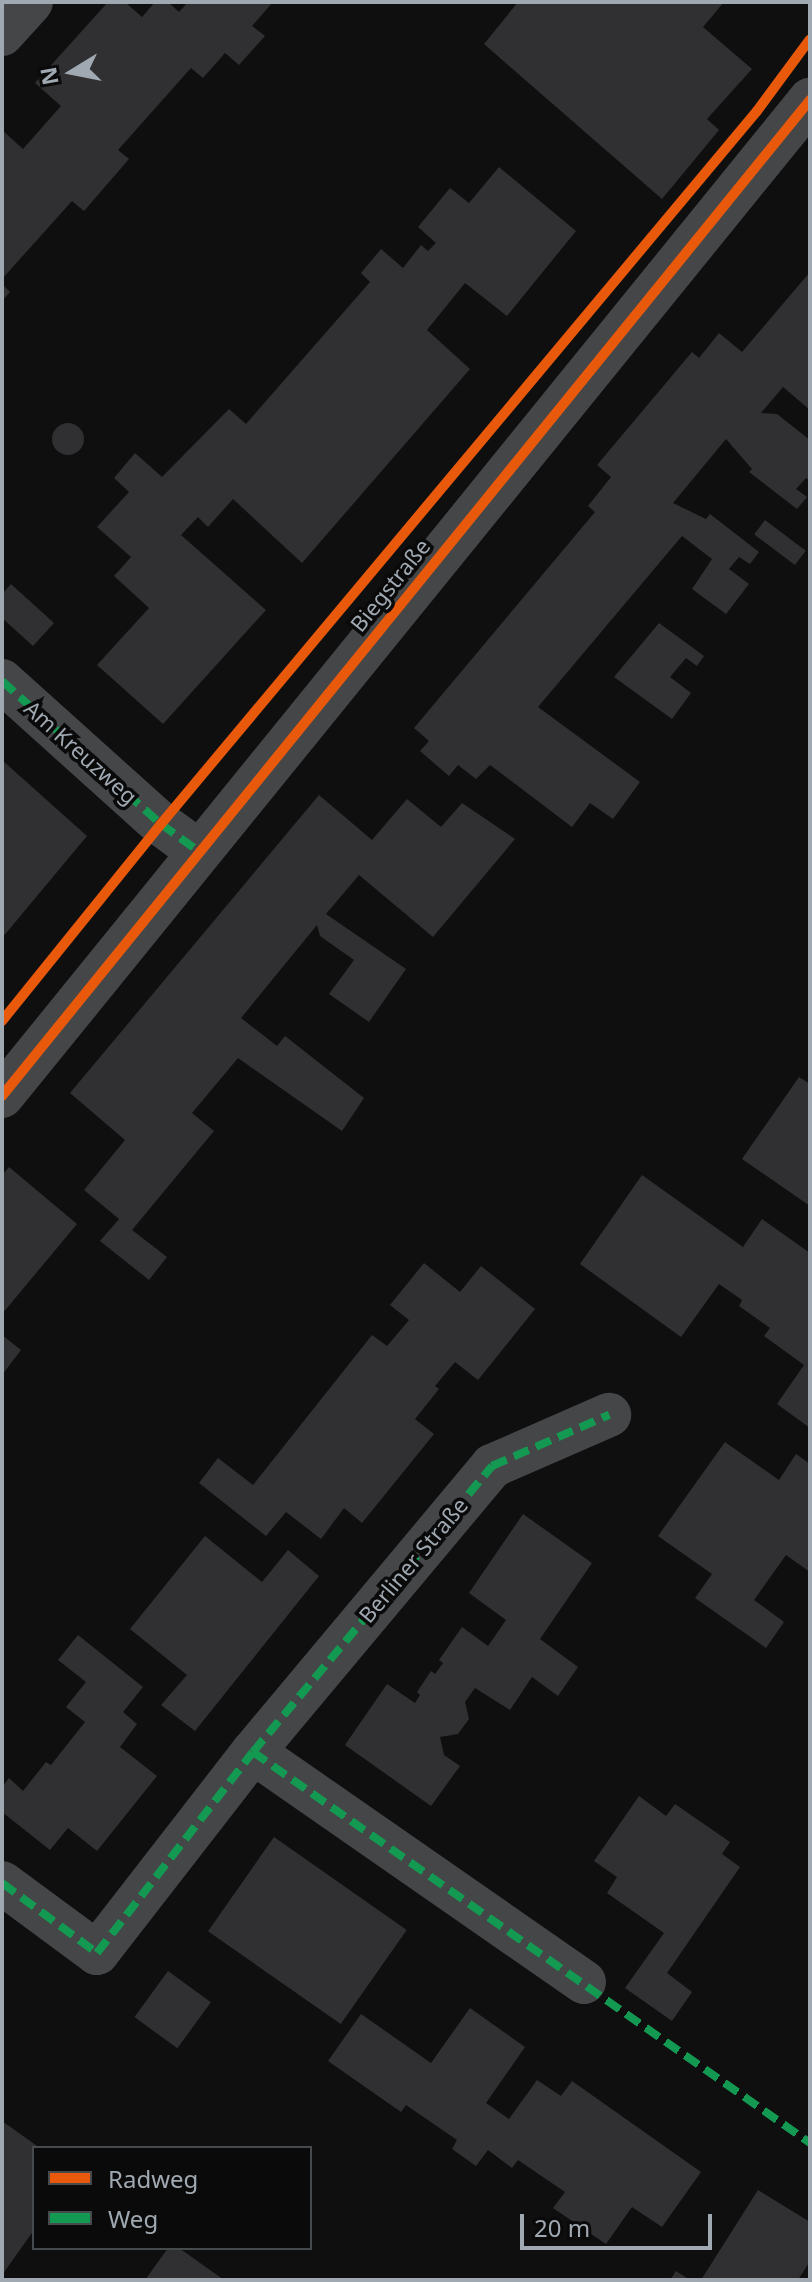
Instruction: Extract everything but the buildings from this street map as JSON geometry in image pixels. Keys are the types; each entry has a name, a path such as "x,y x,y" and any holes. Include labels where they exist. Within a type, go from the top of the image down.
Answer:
{"street":[{"path":"2,34 31,2"},
{"name":"Biegstraße","path":"2,1096 810,100"},
{"name":"Am Kreuzweg","path":"2,681 161,824 198,851"},
{"name":"Berliner Straße","path":"2,1883 97,1953 253,1752 492,1466 609,1415"},
{"path":"253,1752 584,1982"}],"marked path":[{"path":"2,681 161,824 198,851"},
{"path":"2,1883 97,1953 253,1752 492,1466 609,1415"},
{"path":"253,1752 810,2143"}],"cycle path":[{"path":"2,1021 161,824 757,111 810,39"},
{"path":"2,1096 810,100"}]}
